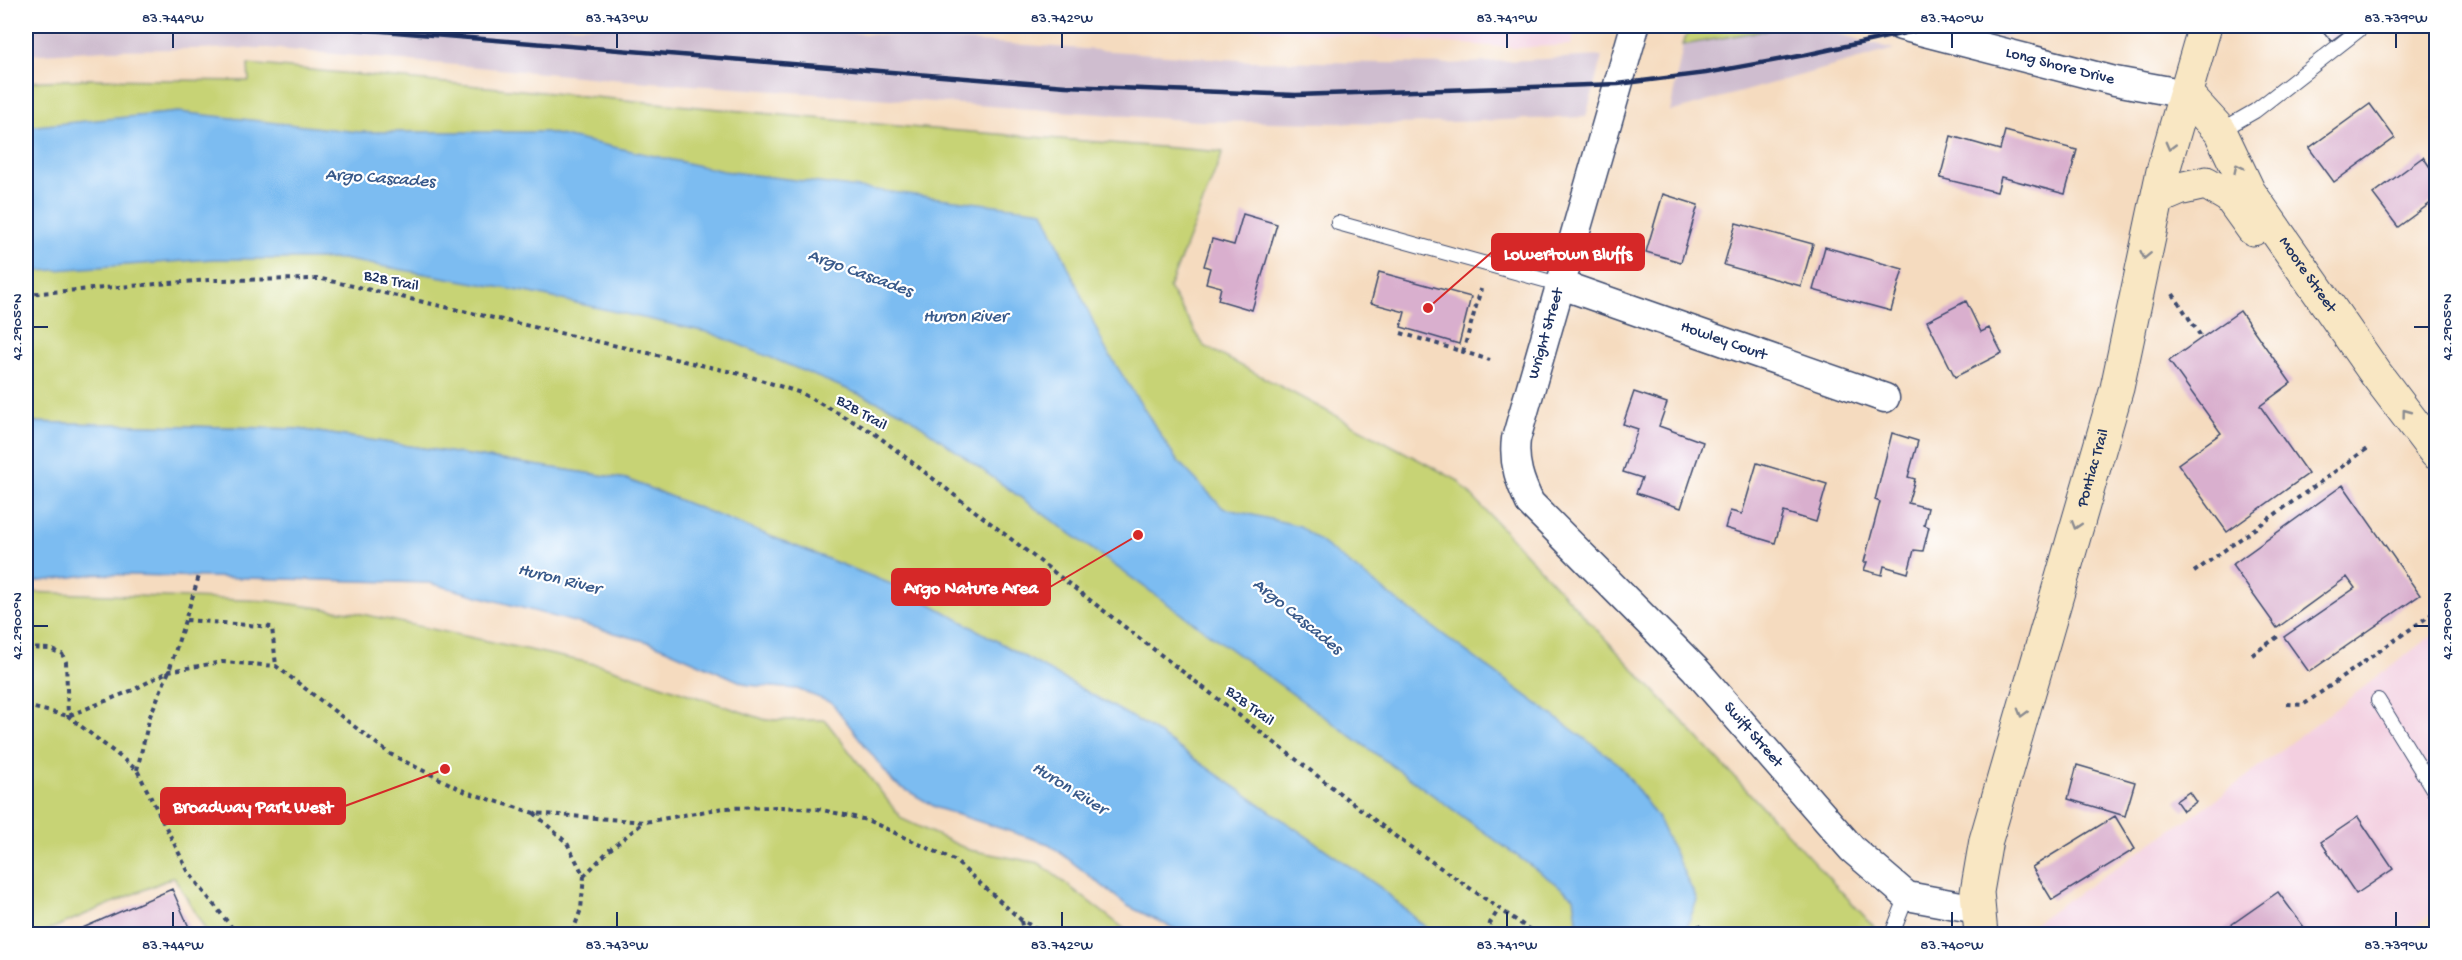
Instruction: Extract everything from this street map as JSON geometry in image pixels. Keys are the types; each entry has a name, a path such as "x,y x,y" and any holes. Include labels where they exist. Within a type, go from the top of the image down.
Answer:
{"main road":[{"name":"Pontiac Trail","path":"1979,922 1980,868 1986,840 2117,388 2158,198 2205,26"},
{"name":"Moore Street","path":"2186,94 2220,131 2249,192 2436,453"},
{"path":"2158,198 2179,189 2206,183 2230,197 2256,234 2271,248 2291,253"}],"street":[{"name":"Wright Street","path":"1530,503 1516,469 1514,452 1635,26"},
{"name":"Long Shore Drive","path":"1901,26 2115,81 2186,94"},
{"name":"Howley Court","path":"1562,285 1885,398"},
{"name":"Swift Street","path":"1530,503 1695,669 1852,849 1907,896 1979,922"}],"lane":[{"path":"2220,131 2254,111 2364,26"},
{"path":"1338,223 1562,285"},
{"path":"2378,700 2436,794"},
{"path":"1892,934 1907,896"}],"path":[{"path":"1463,352 1488,265"},
{"name":"B2B Trail","path":"26,294 210,280 322,279 744,375 801,393 874,434 1399,839 1536,934"},
{"path":"2173,293 2202,338"},
{"path":"1401,333 1490,360"},
{"path":"2194,572 2368,448"},
{"path":"137,770 150,716 169,671 199,576"},
{"path":"2287,704 2303,705 2436,611"},
{"path":"186,620 272,627 276,666"},
{"path":"2252,655 2280,635"},
{"path":"26,648 50,649 62,654 66,662 68,716"},
{"path":"68,716 133,690 169,671 222,662 276,666 390,754 466,792 534,813 645,822 723,808 782,807 818,809 867,820 954,860 1020,919 1045,934"},
{"path":"26,706 68,716 137,770 189,873 237,934"},
{"path":"534,813 567,843 584,876 577,927 579,934"},
{"path":"584,876 608,851 645,822"},
{"path":"1488,934 1490,923 1499,909"},
{"path":"1020,919 1024,934"},
{"path":"1689,934 1699,926"},
{"path":"1699,926 1700,934"},
{"path":"1699,926 1712,934"},
{"path":"572,934 577,927"}],"shaded area":[{"path":"26,26 757,26 1252,61 1450,64 1602,56 1586,117 1398,124 1199,121 622,80 268,48 107,50 26,55"},
{"path":"1224,26 1576,26 1571,45 1517,48"},
{"path":"1788,26 1809,26 1894,49 1670,112 1683,45"},
{"path":"1963,26 2033,26 2002,37"},
{"path":"2436,632 2436,911 2404,934 2023,934 2021,932 2221,796"}],"green space":[{"path":"1689,26 1788,26 1683,45"},
{"path":"248,64 908,127 1223,152 1169,288 1204,346 1457,480 1881,934 1433,934 1381,888 1144,724 905,590 626,479 298,429 26,422 26,82 88,79 249,81"},
{"path":"26,592 269,601 357,613 604,666 766,720 825,720 902,819 969,850 1039,863 1131,934 208,934 174,877 39,934 26,934"}],"water":[{"name":"Huron River","path":"178,112 358,132 545,132 723,171 1043,211 1105,348 1176,459 1223,508 1300,526 1619,764 1657,817 1697,900 1687,926 1666,934 1573,934 1577,920 1574,897 902,412 711,333 531,293 342,259 213,259 26,272 26,127"},
{"name":"Huron River","path":"26,422 298,429 626,479 906,590 1144,724 1381,888 1433,934 1185,934 1128,906 1049,844 937,808 894,783 832,703 797,689 748,685 652,643 430,583 95,574 26,583"}],"building":[{"path":"2319,26 2352,26 2331,41"},
{"path":"2370,104 2395,138 2334,182 2309,148"},
{"path":"2005,131 2077,150 2065,194 2001,177 1997,192 1940,178 1951,136 2000,150"},
{"path":"2423,157 2436,176 2436,199 2398,227 2373,194"},
{"path":"1663,194 1698,205 1681,262 1646,252"},
{"path":"1243,214 1277,224 1252,310 1218,300 1221,287 1206,283 1210,268 1204,266 1212,239 1234,245"},
{"path":"1736,223 1813,244 1801,286 1724,265"},
{"path":"1825,247 1903,269 1891,311 1813,290"},
{"path":"1379,272 1471,297 1459,344 1401,327 1405,312 1371,303"},
{"path":"1966,301 1981,332 1989,328 2002,353 1955,377 1927,321"},
{"path":"2240,311 2291,383 2260,406 2308,474 2227,532 2178,464 2221,433 2169,361"},
{"path":"1634,392 1667,403 1659,426 1703,442 1681,508 1636,493 1642,478 1623,472 1638,429 1623,424"},
{"path":"1892,433 1918,441 1908,477 1915,479 1908,503 1928,508 1924,525 1929,527 1923,551 1914,550 1908,573 1884,566 1882,575 1864,570 1867,562 1864,562 1880,502 1875,500"},
{"path":"1757,463 1827,484 1816,522 1784,512 1775,543 1725,528 1730,511 1742,514"},
{"path":"2343,485 2420,595 2309,672 2284,637 2355,588 2347,577 2277,628 2232,565"},
{"path":"2077,765 2135,782 2125,816 2068,799"},
{"path":"2189,792 2196,802 2183,811 2176,801"},
{"path":"2115,816 2135,849 2052,900 2032,867"},
{"path":"2358,817 2393,869 2356,894 2321,842"},
{"path":"172,889 192,934 69,934"},
{"path":"2278,892 2309,934 2218,934"}],"railway":[{"path":"26,26 35,26"},
{"path":"320,26 1066,86 1296,95 1618,84 1706,73 1805,55 1937,26"}],"place":[{"name":"Lowertown Bluffs","path":"1428,308"},
{"name":"Argo Nature Area","path":"1138,535"},
{"name":"Broadway Park West","path":"445,769"}],"water label":[{"name":"Argo Cascades","path":"380,179"},
{"name":"Argo Cascades","path":"860,274"},
{"name":"Argo Cascades","path":"1297,617"}]}
